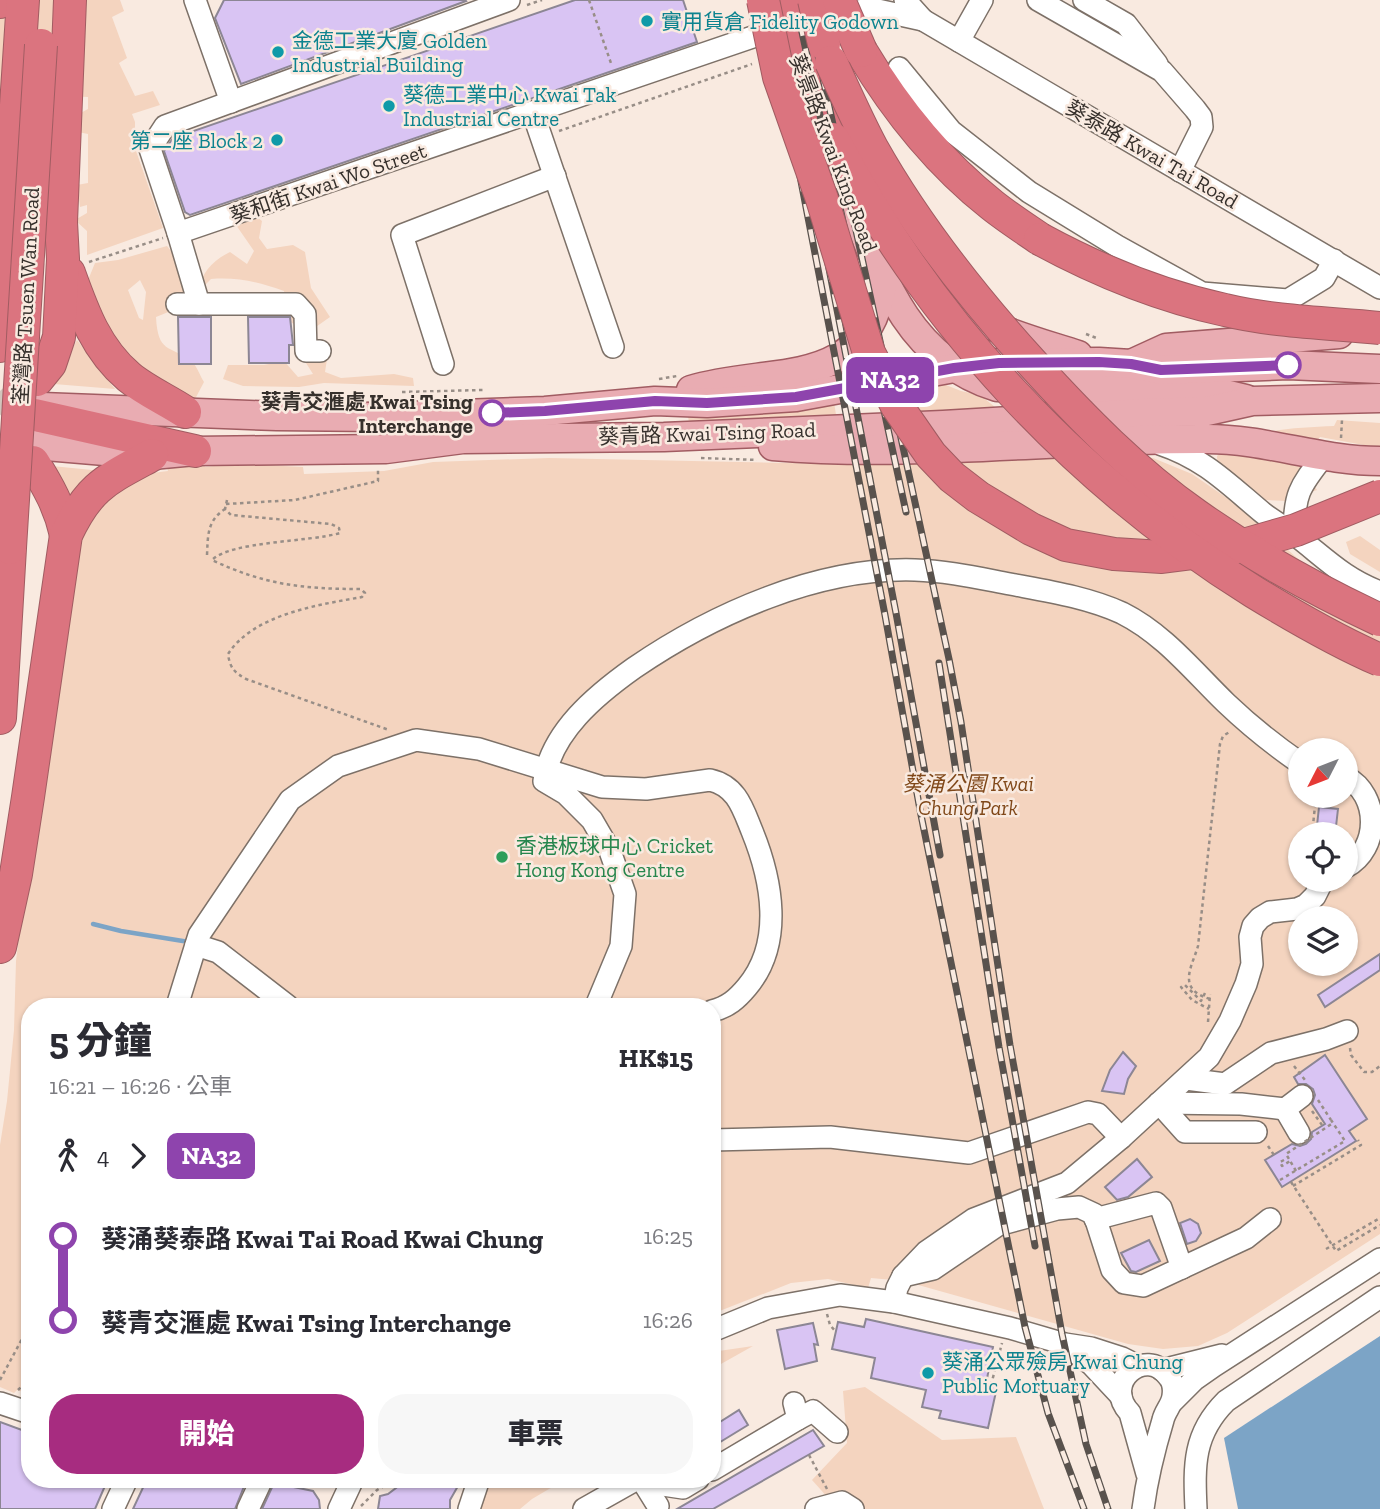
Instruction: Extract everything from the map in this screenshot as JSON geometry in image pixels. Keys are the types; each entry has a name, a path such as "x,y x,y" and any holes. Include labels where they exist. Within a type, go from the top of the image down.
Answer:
{"highway":[{"name":"荃灣路 Tsuen Wan Road","path":"0,346 23,0"},
{"name":"荃灣路 Tsuen Wan Road","path":"0,718 44,0"},
{"path":"70,0 61,222 75,261 91,331 129,377 185,412"},
{"path":"763,0 779,77 822,199 869,353 897,405 931,455 961,484 1031,529 1066,545 1114,554 1162,557 1245,545 1296,530 1380,496"},
{"path":"839,0 861,51 883,88 909,120 956,174 993,206 1040,239 1086,264 1124,280 1227,311 1287,320 1380,328"},
{"path":"796,7 824,44 872,147 935,244 995,322 1045,377 1110,445 1194,514 1257,556 1322,593 1380,620"},
{"path":"796,7 806,69 832,139 907,261 970,346 1026,408 1087,469 1181,543 1272,603 1380,660"},
{"path":"66,535 61,512 50,489 37,423 75,261"},
{"path":"37,423 98,410"},
{"path":"37,423 155,440 195,451"},
{"path":"0,947 16,874 66,535 78,511 95,488 152,455"}],"main road":[{"name":"葵景路 Kwai King Road","path":"796,7 891,231"},
{"name":"葵景路 Kwai King Road","path":"796,7 883,279 918,334 954,368 977,381 997,387 1204,389 1252,401"},
{"path":"891,231 911,264 929,283 965,311 1010,333 1099,362"},
{"path":"891,231 918,291 931,312 948,331 968,347 999,363"},
{"path":"654,390 704,386 805,370 842,357 856,344 870,324 880,301 883,279"},
{"path":"1131,364 1166,348 1337,334 1380,334"},
{"name":"葵青路 Kwai Tsing Road","path":"98,410 380,417 545,411 654,390 707,403 796,397 954,368 999,363 1099,362 1131,364 1161,370 1288,365 1370,368"},
{"name":"葵青路 Kwai Tsing Road","path":"37,423 152,455 195,451 386,449 463,439 664,437 1207,411 1252,401 1379,398"},
{"path":"664,437 805,449 924,451 1146,439 1233,440 1323,457 1380,461"}],"street":[{"path":"195,0 231,102"},
{"path":"200,304 150,149 165,126 509,0"},
{"name":"葵泰路 Kwai Tai Road","path":"905,0 923,20 1380,288"},
{"path":"959,41 982,0"},
{"path":"1038,0 1162,71"},
{"path":"1084,0 1126,24 1201,117 1199,135 1180,170"},
{"name":"葵泰路 Kwai Tai Road","path":"796,7 873,9 923,20"},
{"name":"葵和街 Kwai Wo Street","path":"178,233 533,113 796,7"},
{"path":"899,68 951,131 1029,192 1117,246 1202,293 1288,300 1324,278 1334,260"},
{"path":"533,113 614,347"},
{"path":"443,363 401,235 555,176"},
{"path":"177,304 296,304 305,314 306,351"},
{"path":"1146,439 1184,453 1219,474 1335,569 1380,592"},
{"path":"1294,534 1294,512 1299,489 1323,457"},
{"path":"599,998 621,946 625,894 610,851 592,820 566,794 544,781 545,770 567,729 582,711 618,680 683,637 741,608 794,589 846,576 899,569 942,572 1054,592 1121,613 1159,637 1256,731 1288,754"},
{"path":"179,998 199,936 290,800 338,766 416,740 479,749 595,786 651,789 710,780 724,785 737,797 764,865 770,909 769,941 764,962 753,981 732,1002 721,1007"},
{"path":"1358,784 1368,793 1376,808 1379,823 1376,838 1358,861"},
{"path":"894,1302 903,1276 926,1252 974,1219 1067,1183 1121,1138 1209,1057 1238,1006 1252,964 1250,937 1253,926 1270,912 1297,909 1306,905 1317,892"},
{"path":"196,945 218,952 278,998"},
{"path":"1186,1079 1224,1084 1271,1053 1347,1031"},
{"path":"1159,1103 1299,1104 1299,1133"},
{"path":"1159,1103 1185,1132 1256,1132"},
{"path":"721,1140 830,1138 969,1153 1088,1112 1098,1114 1121,1138"},
{"path":"1095,1219 1156,1203 1161,1208 1182,1268"},
{"path":"903,1276 933,1269 998,1225 1057,1209 1079,1207 1094,1214 1112,1270 1124,1283 1143,1286 1246,1238 1270,1219"},
{"path":"1065,1344 1092,1365 1125,1405 1145,1419 1154,1418 1194,1380 1380,1259"},
{"path":"721,1327 768,1308 840,1295 894,1302 1091,1348 1122,1358 1138,1367 1154,1366 1162,1370 1172,1383 1169,1406 1147,1475 1143,1509"},
{"path":"1196,1509 1197,1451 1201,1434 1211,1416 1226,1401 1380,1297"},
{"path":"1162,1370 1237,1351"},
{"path":"1138,1367 1125,1377 1121,1384 1147,1475"},
{"path":"0,1403 21,1410"},
{"path":"721,1464 796,1411 813,1411 837,1432"},
{"path":"113,1509 123,1488"},
{"path":"248,1509 258,1488"},
{"path":"339,1509 349,1488"},
{"path":"469,1509 476,1488"},
{"path":"584,1509 625,1488"},
{"path":"646,1488 658,1506"},
{"path":"823,1502 842,1502 853,1509"}],"path":[{"path":"589,0 615,75"},
{"path":"542,137 759,62"},
{"path":"75,261 178,233"},
{"path":"654,390 680,376"},
{"path":"402,392 484,390"},
{"path":"1341,435 1342,417"},
{"path":"699,458 766,461"},
{"path":"207,555 209,526 216,515 225,509 226,502 295,500 378,481 379,468"},
{"path":"225,509 231,515 331,524 339,528 340,533 244,547 218,554 212,560 239,573 276,584 361,589 365,593 362,597 309,606 254,628 241,637 228,654 234,673 379,727"},
{"path":"1204,995 1201,1001 1185,985 1181,987 1192,1000 1209,1008 1210,996 1204,995 1191,984 1188,969 1198,946 1220,744 1223,736 1230,730 1242,732"},
{"path":"1347,1031 1352,1055 1364,1072 1371,1072 1380,1066"},
{"path":"1299,1104 1322,1125"},
{"path":"1280,1180 1296,1171 1345,1141 1332,1122 1286,1154 1296,1171"},
{"path":"1293,1186 1360,1144 1358,1140"},
{"path":"1284,1160 1280,1162 1282,1166 1290,1161"},
{"path":"1291,1182 1336,1251 1380,1226"},
{"path":"1326,1249 1380,1218"},
{"path":"1358,1238 1362,1245"},
{"path":"827,1314 830,1325 836,1332"},
{"path":"0,1380 21,1341"},
{"path":"991,1385 1002,1343"},
{"path":"809,1455 823,1502"},
{"path":"359,1509 380,1488"}],"green space":[{"path":"0,0 120,0 124,11 112,17 127,58 119,63 135,96 153,91 160,105 132,114 135,122 135,148 163,228 87,255 87,231 75,220 87,213 87,205 80,207 77,185 88,183 88,134 78,132 75,116 88,109 88,97 64,96 0,121"},
{"path":"252,213 262,221 259,238 267,249 293,245 305,252 311,288 330,317 313,329 327,359 325,372 341,378 394,374 413,378 414,386 324,383 299,387 243,386 223,379 228,365 264,365 284,361 298,377 313,374 294,344 301,328 287,320 284,291 248,281 211,279 198,292 205,273 224,255 230,252 247,264 254,251 236,225"},
{"path":"167,246 190,275 193,302 156,317 162,343 192,362 204,382 194,401 133,373 84,290 95,263 118,260","holes":["140,280 146,292 143,320 139,318 128,290"]},
{"path":"77,340 115,389 54,384"},
{"path":"941,383 980,395 995,407 909,414 894,394"},
{"path":"834,402 837,421 689,423 688,416"},
{"path":"1337,420 1380,423 1380,448 1320,437 1299,465 1317,490 1287,501 1246,499 1218,481 1217,456 1229,447 1273,431 1334,426"},
{"name":"葵涌公園 Kwai Chung Park","path":"195,450 205,467 231,464 243,451 264,465 303,467 304,474 384,471 433,462 549,458 887,465 1119,453 1153,458 1192,474 1237,505 1305,565 1380,608 1380,1234 1227,1333 1198,1346 1163,1349 1128,1344 904,1281 871,1278 868,1288 828,1279 791,1283 721,1310 721,998 21,998 21,1391 17,1390 14,1393 0,1387 0,1145 14,1030 16,961 57,617 89,507 152,473 168,471 165,459"},
{"path":"52,466 102,471 72,501"},
{"path":"1360,536 1380,550 1380,572 1350,554 1346,542"},
{"path":"753,1346 721,1364 721,1351"},
{"path":"865,1387 942,1440 1016,1437 1044,1509 838,1509 812,1480 847,1443 843,1391"},
{"path":"484,1488 551,1488 520,1509 478,1509"}],"water":[{"path":"1380,1336 1380,1509 1238,1509 1224,1438"}],"building":[{"name":"金德工業大廈 Golden Industrial Building","path":"224,0 466,1 241,84 215,18"},
{"name":"葵德工業中心 Kwai Tak Industrial Centre","path":"575,0 683,0 697,42 190,215 185,212 164,151 173,138"},
{"path":"178,317 211,317 211,364 179,364"},
{"path":"248,317 290,317 293,345 289,345 289,363 249,363"},
{"path":"1319,808 1338,809 1336,822 1317,822"},
{"path":"1380,954 1380,970 1325,1007 1318,995 1347,976 1358,976 1358,969"},
{"path":"1123,1052 1136,1066 1128,1079 1124,1094 1102,1091 1110,1070"},
{"path":"1325,1055 1367,1119 1349,1131 1356,1141 1282,1187 1265,1160 1292,1144 1306,1144 1311,1139 1312,1132 1325,1124 1312,1104 1315,1095 1313,1089 1306,1084 1298,1084 1294,1077"},
{"path":"1137,1159 1152,1177 1128,1197 1117,1200 1105,1187"},
{"path":"1190,1219 1198,1224 1201,1233 1196,1241 1187,1244 1180,1223"},
{"path":"1149,1240 1160,1261 1136,1272 1131,1271 1121,1253"},
{"name":"葵涌公眾殮房 Kwai Chung Public Mortuary","path":"866,1319 993,1347 986,1384 997,1387 988,1428 939,1418 941,1411 922,1407 926,1390 871,1378 875,1358 832,1349 838,1322 864,1327"},
{"path":"813,1323 818,1345 814,1344 817,1361 785,1369 777,1330"},
{"path":"739,1410 748,1425 721,1442 721,1421"},
{"path":"0,1422 21,1430 21,1488 104,1488 95,1509 0,1509"},
{"path":"813,1430 824,1446 713,1509 677,1509 713,1488 721,1488 721,1483"},
{"path":"143,1488 243,1488 235,1509 133,1509"},
{"path":"272,1488 298,1488 313,1491 319,1500 320,1509 262,1509"},
{"path":"396,1488 457,1488 450,1500 450,1509 378,1509 380,1496"}],"waterway":[{"path":"93,924 189,942"}],"tunnel":[{"path":"0,391 12,404 35,415"}],"railway":[{"path":"764,0 885,615 920,810 1025,1327 1048,1413 1084,1509"},
{"path":"806,0 949,659 1010,1045 1062,1334 1086,1444 1108,1509"},
{"path":"800,23 906,512"},
{"path":"824,243 940,855"},
{"path":"939,663 999,1047 1035,1246"}],"bus line":[{"name":"NA32","path":"492,413 655,401 707,403 796,397 954,368 999,363 1099,362 1131,364 1161,370 1288,365"}],"place":[{"name":"實用貨倉 Fidelity Godown","path":"647,21"},
{"name":"金德工業大廈 Golden Industrial Building","path":"278,52"},
{"name":"葵德工業中心 Kwai Tak Industrial Centre","path":"389,106"},
{"name":"第二座 Block 2","path":"277,140"},
{"name":"葵青交滙處 Kwai Tsing Interchange","path":"492,413"},
{"name":"香港板球中心 Cricket Hong Kong Centre","path":"502,857"},
{"name":"葵涌公眾殮房 Kwai Chung Public Mortuary","path":"928,1373"}]}
